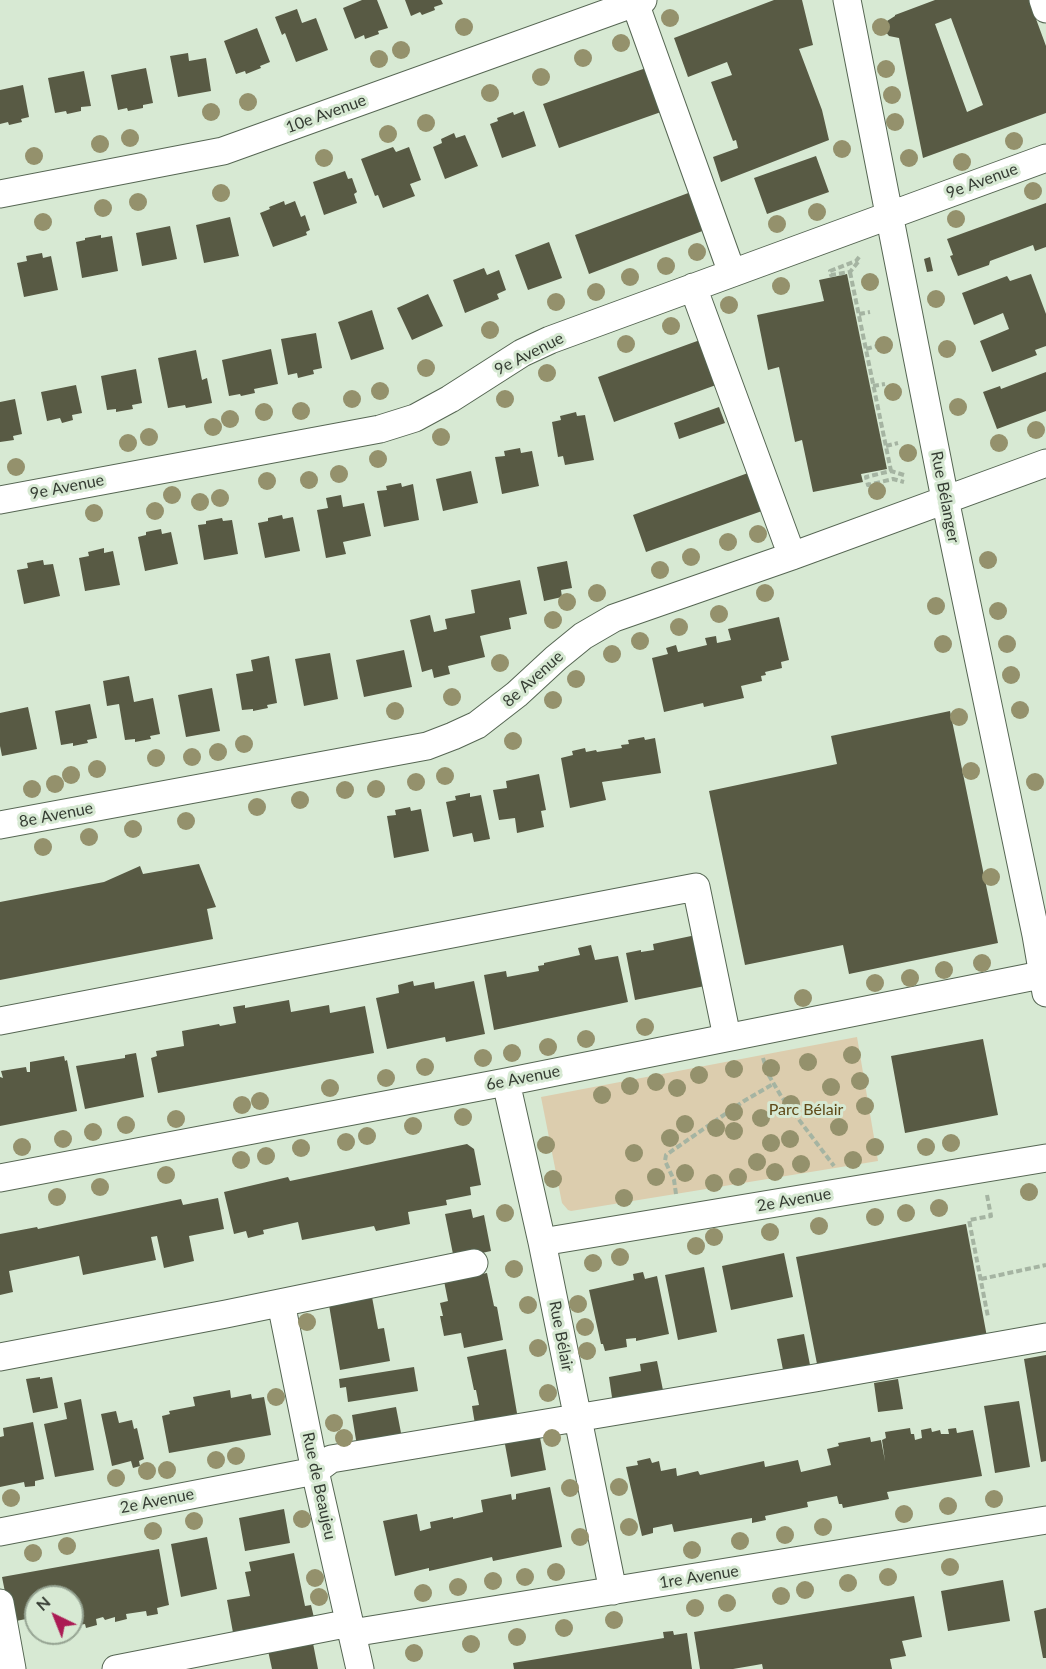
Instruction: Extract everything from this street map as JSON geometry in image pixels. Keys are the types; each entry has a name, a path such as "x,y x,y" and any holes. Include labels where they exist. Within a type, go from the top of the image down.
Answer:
{"street":[{"name":"Rue Bélanger","path":"847,0 945,500 1045,981"},
{"path":"1043,0 1046,9"},
{"path":"639,2 732,273"},
{"name":"10e Avenue","path":"0,194 223,151 639,2"},
{"name":"9e Avenue","path":"0,500 380,429 415,418 450,399 522,353 550,340 1046,158"},
{"path":"693,287 792,556"},
{"name":"8e Avenue","path":"0,825 427,746 477,725 518,694 583,636 614,618 1046,463"},
{"path":"0,1021 696,888 727,1037"},
{"name":"6e Avenue","path":"0,1178 506,1082 727,1037 1045,981"},
{"name":"Rue Bélair","path":"506,1082 542,1242 613,1591"},
{"name":"2e Avenue","path":"542,1242 1046,1158"},
{"path":"0,1357 474,1263"},
{"name":"Rue de Beaujeu","path":"281,1303 315,1471 360,1669"},
{"name":"2e Avenue","path":"0,1532 315,1471 331,1459 1046,1337"},
{"name":"1re Avenue","path":"116,1669 351,1628 613,1591 1046,1520"},
{"path":"0,1603 12,1669"}],"path":[{"path":"850,272 831,275 830,271 857,262 850,272 891,471"},
{"path":"859,314 870,312"},
{"path":"866,349 877,346"},
{"path":"873,386 885,384"},
{"path":"886,446 897,443"},
{"path":"904,476 891,471 866,477 868,485 893,479 904,482"},
{"path":"762,1051 764,1064 773,1084 839,1171"},
{"path":"677,1197 674,1180 664,1161 666,1155 744,1101 773,1084"},
{"path":"986,1188 991,1216 969,1220 988,1317"},
{"path":"981,1279 1046,1265"}],"green space":[{"name":"Parc Bélair","path":"857,1037 878,1161 571,1211 562,1203 541,1097"}],"building":[{"path":"362,0 377,0 388,28 365,39 364,35 355,39 343,8"},
{"path":"405,0 441,0 443,4 422,15 420,12 411,16"},
{"path":"774,0 802,0 813,45 799,49 822,110 829,140 721,182 713,157 738,148 736,140 733,141 711,82 732,75 727,62 688,77 674,38"},
{"path":"935,0 1029,0 1046,46 1046,113 923,158 899,38 889,36 885,31 887,21 895,15","holes":["951,18 983,105 967,112 935,24"]},
{"path":"297,9 302,23 316,18 328,50 296,62 285,33 282,35 275,17"},
{"path":"257,28 270,62 246,74 245,71 236,74 224,41"},
{"path":"188,53 189,61 206,58 211,91 178,97 170,56"},
{"path":"146,68 153,103 128,111 127,108 118,110 111,75"},
{"path":"646,68 661,112 559,148 543,104"},
{"path":"84,71 91,106 81,107 81,111 67,114 66,111 55,113 48,78"},
{"path":"23,85 29,117 21,119 22,122 9,125 8,122 0,124 0,90"},
{"path":"524,111 536,146 502,158 490,124 498,121 497,118"},
{"path":"454,133 456,138 465,135 478,166 445,179 433,147 442,143 441,139"},
{"path":"393,147 396,152 409,147 421,180 410,184 415,196 383,208 378,195 375,196 361,159"},
{"path":"816,156 829,192 767,214 754,178"},
{"path":"345,171 348,179 352,178 357,192 354,194 357,203 324,215 313,182"},
{"path":"691,192 705,230 589,274 575,235"},
{"path":"284,201 285,205 295,201 301,217 305,215 310,230 306,232 307,235 273,247 260,213"},
{"path":"1046,203 1046,247 1035,251 1033,245 958,276 950,256 953,255 947,239"},
{"path":"230,217 239,256 204,263 196,225"},
{"path":"170,226 177,259 142,266 136,233"},
{"path":"101,235 101,238 112,236 118,271 82,278 76,242"},
{"path":"549,242 562,278 528,290 515,255"},
{"path":"42,253 43,258 51,256 58,290 24,297 17,263 27,261 26,256"},
{"path":"930,257 933,271 927,272 924,259"},
{"path":"484,268 487,275 499,270 506,290 497,294 499,299 465,313 453,280"},
{"path":"847,274 887,469 861,474 863,482 813,492 802,440 795,442 779,367 768,370 757,315 824,301 819,280"},
{"path":"1031,274 1046,314 1046,346 1035,350 1037,355 992,372 980,341 1009,329 1003,313 974,325 962,293 1007,276 1010,281"},
{"path":"428,294 443,326 412,340 397,308"},
{"path":"372,310 384,349 351,360 338,322"},
{"path":"316,333 322,368 313,370 314,374 298,378 297,373 288,375 281,339"},
{"path":"700,340 716,385 614,422 598,377"},
{"path":"271,349 278,384 254,389 255,393 229,396 222,360"},
{"path":"196,350 202,380 207,378 212,403 186,408 185,405 168,408 158,358"},
{"path":"136,369 142,403 132,405 133,409 116,412 116,409 107,410 101,376"},
{"path":"1046,372 1046,411 997,429 983,392 1000,386 1001,389"},
{"path":"76,385 82,413 72,415 73,420 62,423 60,418 47,421 41,392"},
{"path":"15,399 22,434 13,436 14,440 0,442 0,402"},
{"path":"719,407 725,423 679,439 674,423"},
{"path":"576,412 577,416 585,415 594,460 565,465 563,456 558,457 552,422 561,420 560,416"},
{"path":"520,448 521,453 532,451 539,486 502,494 495,457 505,456 504,451"},
{"path":"471,471 478,503 443,511 436,479"},
{"path":"748,473 762,511 646,552 633,515"},
{"path":"401,483 402,487 413,484 419,520 384,527 377,491 387,490 386,486"},
{"path":"341,495 343,507 364,503 371,536 343,542 346,554 326,558 317,510 328,508 326,498"},
{"path":"282,515 283,519 293,517 300,551 265,558 258,523"},
{"path":"222,518 223,521 232,520 238,554 204,560 198,525"},
{"path":"161,529 162,534 171,532 178,564 145,571 138,537 146,535 146,532"},
{"path":"104,548 104,553 113,551 120,585 85,591 79,558 89,556 88,552"},
{"path":"43,560 44,565 53,564 60,596 24,604 17,570 28,568 27,563"},
{"path":"567,561 572,588 561,590 562,597 544,601 537,567"},
{"path":"520,580 527,614 509,618 511,629 480,636 485,657 448,666 450,674 434,678 432,669 422,672 410,620 430,615 434,632 447,629 445,619 475,613 471,590"},
{"path":"779,617 789,660 781,662 782,668 765,672 766,675 761,676 762,681 741,686 744,698 704,707 703,703 664,712 652,658 668,654 666,648 676,645 678,652 707,645 705,638 716,636 717,643 731,640 728,629"},
{"path":"404,650 412,687 364,697 356,660"},
{"path":"330,653 338,699 304,706 295,659"},
{"path":"269,656 277,703 267,705 268,708 253,711 253,709 242,710 236,674 253,671 251,660"},
{"path":"129,676 134,702 153,698 160,734 150,736 151,739 135,742 135,739 125,740 119,704 107,706 103,681"},
{"path":"212,688 220,731 186,737 178,695"},
{"path":"90,704 97,738 87,740 88,743 73,746 73,743 61,745 55,711"},
{"path":"28,707 37,749 2,756 0,713"},
{"path":"950,711 998,943 849,974 843,945 745,965 709,791 837,764 831,736"},
{"path":"644,737 645,740 655,738 661,773 602,782 606,800 570,808 561,758 573,755 572,751 585,748 586,752 596,750 597,752 622,748 621,745 629,744 628,740"},
{"path":"539,774 546,810 541,811 544,827 517,833 515,818 499,820 493,790 507,788 506,781"},
{"path":"470,793 470,797 481,795 490,839 474,842 472,833 453,837 446,802 456,800 455,796"},
{"path":"410,807 411,811 421,809 429,851 394,858 387,816 396,815 395,810"},
{"path":"199,864 216,907 207,909 213,939 0,980 0,902 104,882 140,866 143,874"},
{"path":"696,935 705,986 635,1000 626,953 654,950 653,944"},
{"path":"591,945 595,960 618,956 628,1002 494,1030 484,975 506,971 507,977 539,971 538,966 544,963 580,955 578,948"},
{"path":"413,981 414,986 434,982 435,989 474,981 485,1034 446,1042 445,1037 387,1049 376,998 399,993 398,985"},
{"path":"289,1000 291,1012 329,1005 330,1013 365,1006 374,1053 158,1093 151,1058 157,1056 156,1051 184,1046 182,1031 236,1023 233,1007 245,1005 245,1008"},
{"path":"983,1039 998,1115 905,1133 891,1056"},
{"path":"136,1053 144,1097 85,1109 76,1066 125,1058 125,1055"},
{"path":"64,1056 65,1061 67,1060 77,1111 0,1126 0,1077 3,1078 1,1071 26,1067 27,1072 30,1072 30,1062"},
{"path":"467,1144 474,1149 481,1185 470,1187 471,1195 446,1200 447,1205 408,1212 410,1224 376,1231 374,1226 302,1240 298,1222 263,1230 264,1234 248,1238 246,1231 234,1234 224,1192 288,1177 290,1181"},
{"path":"218,1198 224,1229 189,1236 194,1261 164,1268 157,1236 151,1237 156,1260 83,1275 79,1256 9,1271 13,1292 0,1295 0,1234 37,1227 38,1229 181,1199 183,1205"},
{"path":"471,1209 473,1218 484,1215 491,1251 454,1259 445,1214"},
{"path":"966,1224 987,1337 818,1369 796,1257"},
{"path":"784,1253 793,1297 731,1310 722,1266"},
{"path":"704,1267 717,1332 678,1340 665,1275"},
{"path":"643,1272 645,1279 657,1276 669,1334 636,1341 636,1338 626,1339 627,1347 605,1351 601,1344 589,1290 634,1280 633,1274"},
{"path":"487,1273 494,1306 497,1307 503,1340 464,1348 461,1333 444,1336 440,1303 448,1301 444,1281"},
{"path":"372,1297 378,1329 384,1328 390,1361 340,1370 329,1305"},
{"path":"804,1334 811,1370 784,1375 777,1339"},
{"path":"506,1349 518,1419 475,1424 472,1406 479,1405 467,1357"},
{"path":"1046,1355 1046,1461 1041,1462 1024,1359"},
{"path":"657,1361 664,1395 613,1404 609,1377 641,1371 640,1364"},
{"path":"414,1367 418,1391 348,1402 346,1387 340,1388 339,1379"},
{"path":"40,1377 40,1379 52,1377 58,1408 33,1413 26,1379"},
{"path":"898,1379 903,1409 878,1412 874,1383"},
{"path":"230,1390 231,1398 251,1394 252,1399 264,1397 271,1435 169,1453 162,1416 170,1414 169,1411 195,1406 193,1397"},
{"path":"81,1399 94,1470 55,1477 44,1424 67,1419 64,1403"},
{"path":"1019,1401 1030,1467 995,1473 984,1406"},
{"path":"396,1407 402,1438 357,1446 352,1415"},
{"path":"116,1411 119,1423 132,1420 134,1429 137,1428 144,1459 139,1461 140,1466 133,1468 131,1461 112,1466 101,1414"},
{"path":"33,1422 44,1479 35,1481 35,1486 25,1487 24,1482 0,1487 0,1437 4,1436 3,1428"},
{"path":"910,1428 915,1440 922,1438 921,1430 931,1428 932,1432 940,1430 941,1434 949,1434 948,1429 956,1428 957,1433 973,1430 982,1476 887,1492 889,1499 843,1508 837,1496 807,1502 808,1507 765,1516 766,1520 752,1523 752,1518 674,1532 672,1524 653,1528 653,1533 642,1536 626,1467 638,1465 637,1461 650,1458 652,1463 659,1461 661,1471 676,1468 677,1476 698,1471 700,1475 764,1461 765,1467 798,1460 801,1472 831,1465 827,1449 839,1446 838,1443 870,1437 871,1442 881,1440 885,1461 882,1440 886,1438 885,1432"},
{"path":"539,1432 546,1470 511,1477 504,1439"},
{"path":"550,1487 562,1547 493,1561 492,1557 395,1576 383,1521 417,1514 420,1531 431,1528 430,1522 483,1512 481,1500 511,1494 512,1500 516,1499 516,1494"},
{"path":"284,1509 290,1543 245,1551 239,1518"},
{"path":"207,1537 217,1589 181,1597 171,1544"},
{"path":"159,1549 169,1605 157,1608 158,1614 147,1616 146,1611 126,1614 127,1619 115,1622 115,1617 105,1620 103,1617 96,1619 97,1625 86,1628 84,1624 84,1585 24,1585 24,1619 11,1622 2,1577"},
{"path":"294,1553 305,1606 311,1605 315,1622 234,1638 227,1600 250,1596 245,1572 251,1571 249,1562"},
{"path":"1003,1580 1010,1621 948,1631 941,1591"},
{"path":"914,1596 922,1637 902,1641 906,1656 890,1659 892,1669 763,1669 762,1664 733,1669 700,1669 694,1632"},
{"path":"1046,1608 1046,1658 1043,1658 1034,1611"},
{"path":"673,1631 674,1635 687,1633 692,1669 514,1669 513,1663 664,1638 663,1632"},
{"path":"312,1638 318,1669 272,1669 267,1646"}]}
